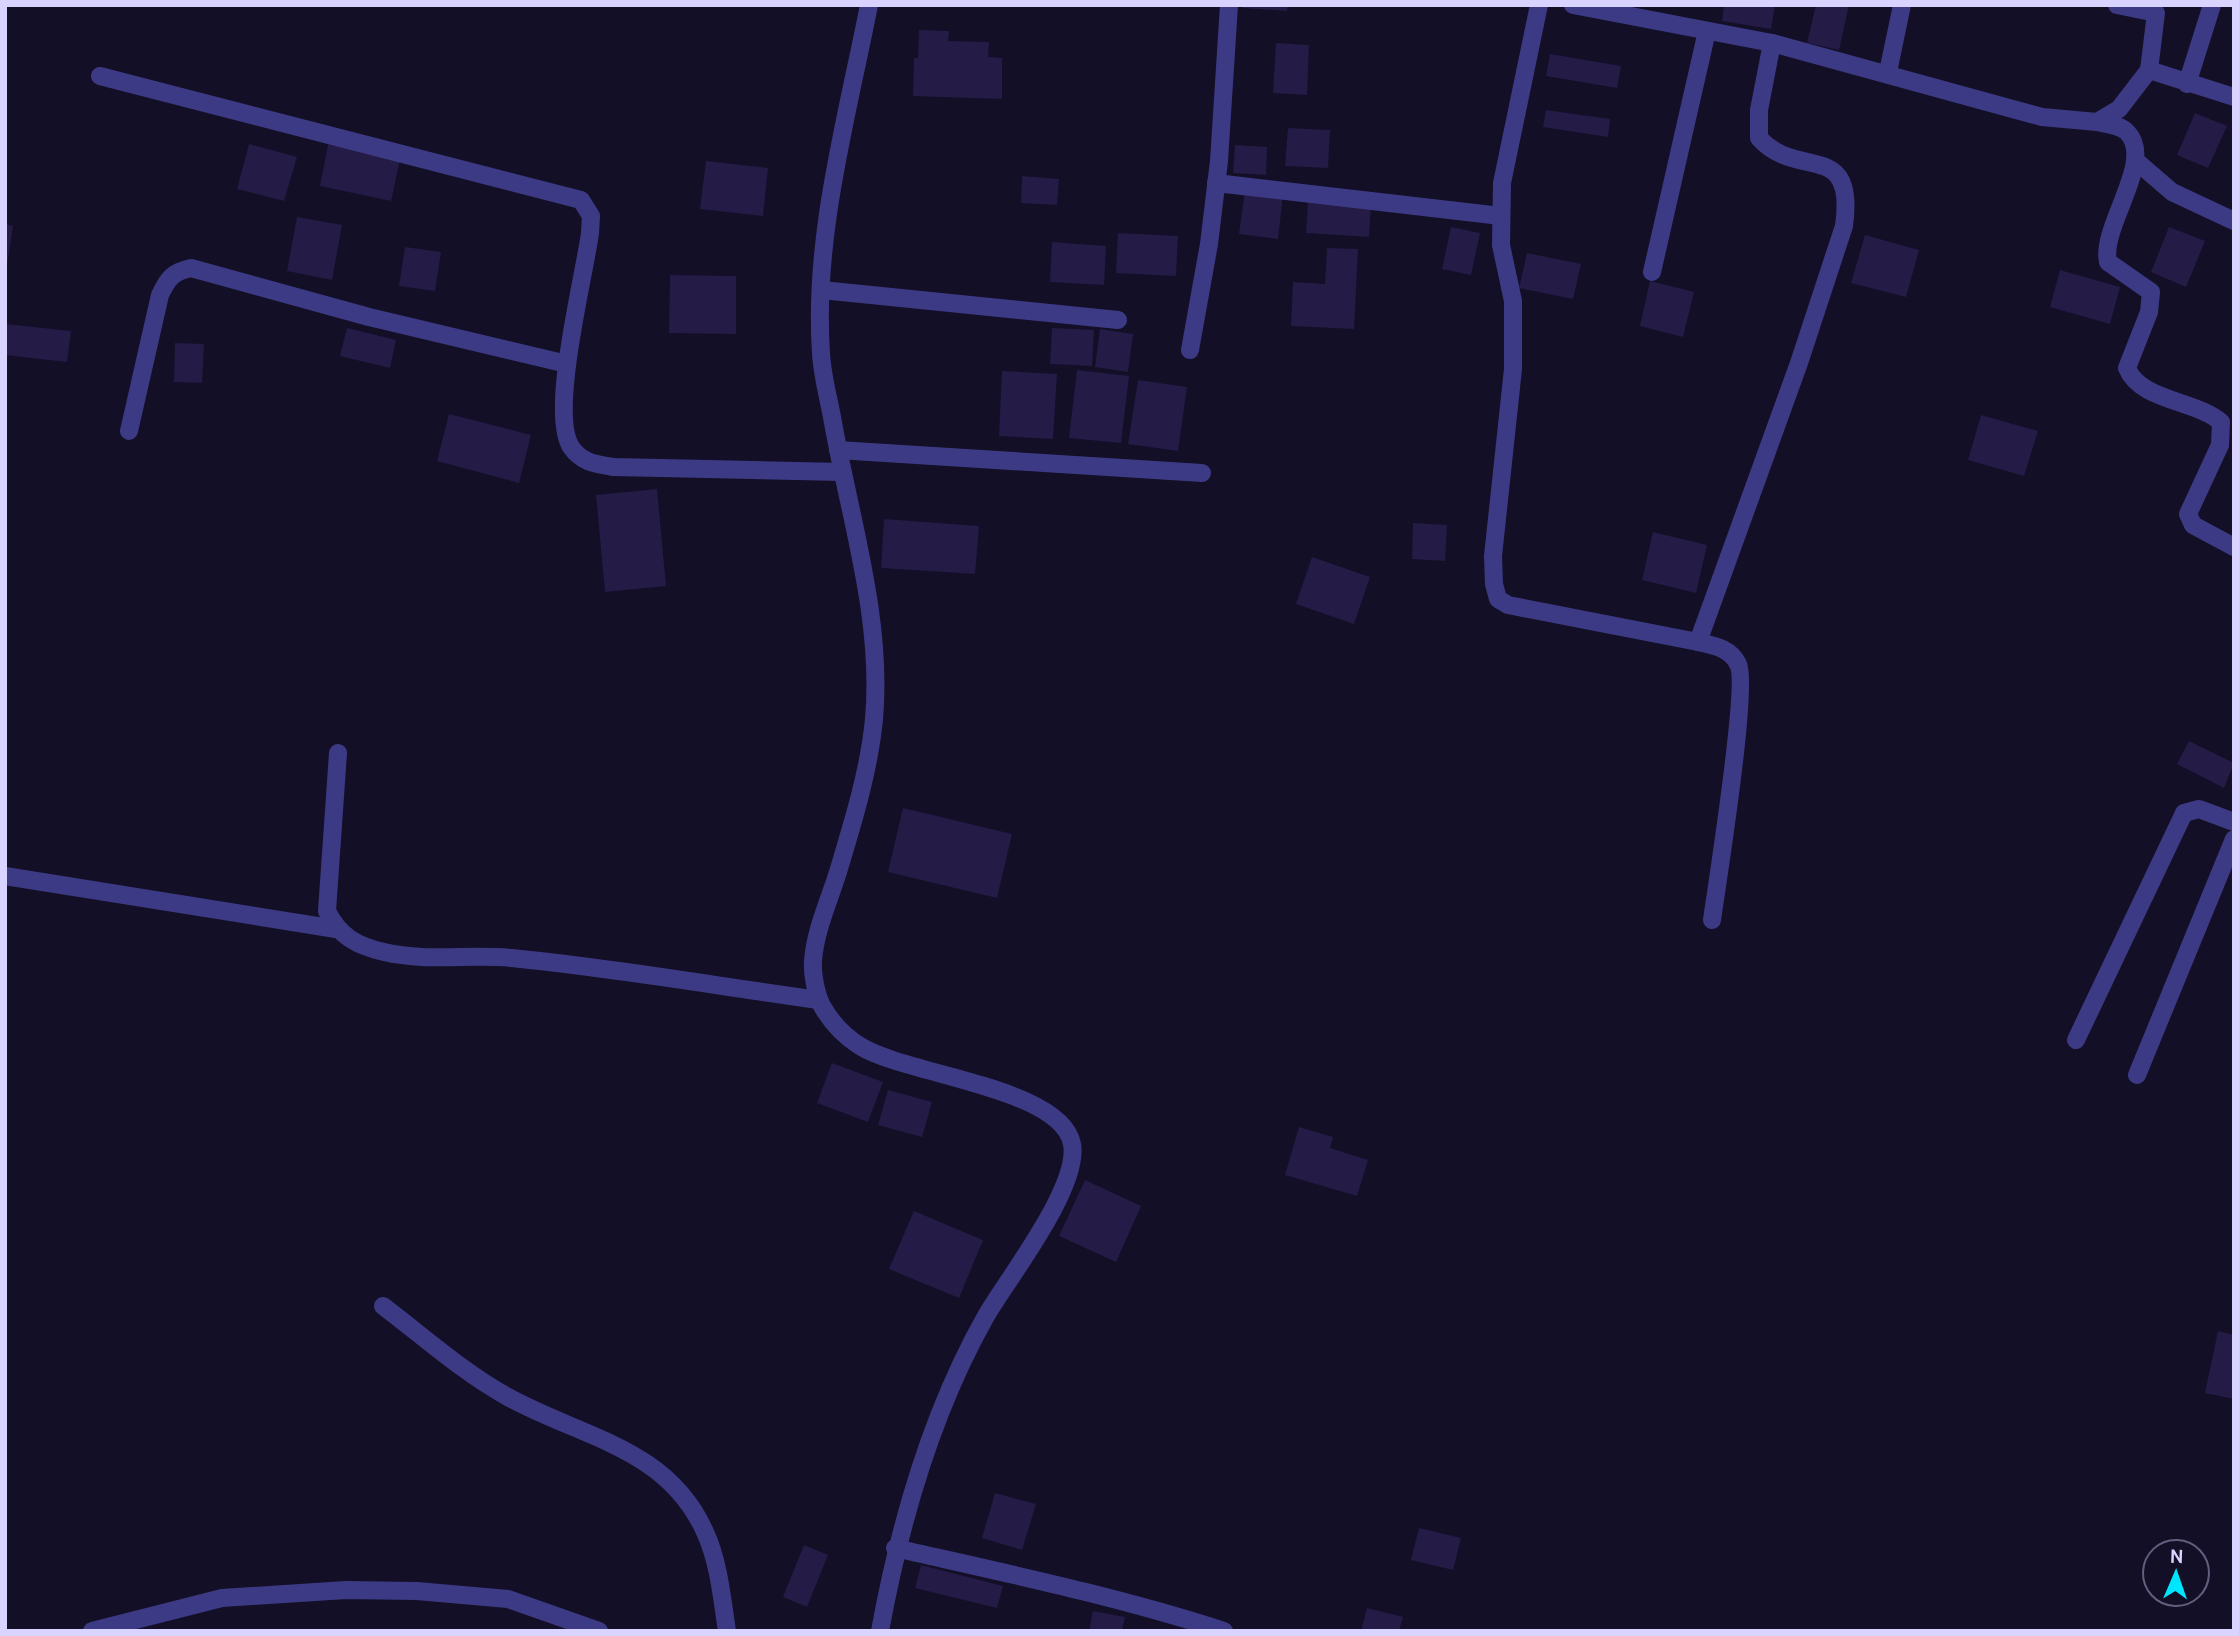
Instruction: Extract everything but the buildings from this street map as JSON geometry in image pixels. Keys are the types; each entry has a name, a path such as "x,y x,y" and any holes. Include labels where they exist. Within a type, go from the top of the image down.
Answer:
{"street":[{"path":"869,5 827,228 821,354 872,619 874,717 862,792 821,922 812,964 819,1000 834,1025 861,1047 915,1068 1004,1092 1035,1104 1059,1121 1072,1143 1069,1171 1049,1215 985,1317 928,1443 895,1548 880,1631"},
{"path":"1190,351 1216,183 1229,5"},
{"path":"1539,5 1502,183 1501,245 1513,300 1513,369 1493,556 1498,599 1526,611 1698,642 1728,650 1740,666 1733,761 1712,920"},
{"path":"1573,5 1772,43 1888,72 2042,117 2097,122 2120,127 2129,134 2136,148 2135,160 2105,248 2108,262 2151,292 2149,312 2127,368 2131,379 2144,387 2211,414 2221,422 2220,445 2188,514 2193,525 2234,547"},
{"path":"1888,72 1902,5"},
{"path":"2097,122 2119,109 2149,70 2156,13 2117,5"},
{"path":"2188,83 2212,5"},
{"path":"1652,272 1707,31"},
{"path":"1698,642 1799,363 1844,226 1847,208 1846,190 1834,171 1786,155 1767,146 1759,138 1759,110 1772,43"},
{"path":"2149,70 2234,97"},
{"path":"100,76 581,200 591,216 567,363 564,420 570,446 586,462 614,467 842,472"},
{"path":"2135,160 2172,192 2234,221"},
{"path":"1216,183 1501,216"},
{"path":"129,431 160,295 168,279 176,272 191,268 369,317 567,363"},
{"path":"822,290 1118,320"},
{"path":"838,450 1202,473"},
{"path":"335,929 327,911 338,753"},
{"path":"2076,1040 2184,813 2199,809 2234,822"},
{"path":"2137,1075 2234,839"},
{"path":"5,876 335,929 352,942 383,952 420,957 514,958 819,1000"},
{"path":"383,1306 508,1397 621,1449 661,1471 691,1504 706,1534 718,1576 727,1631"},
{"path":"895,1548 1067,1587 1173,1614 1224,1631"},
{"path":"92,1631 222,1598 346,1590 440,1592 508,1599 599,1631"}]}
